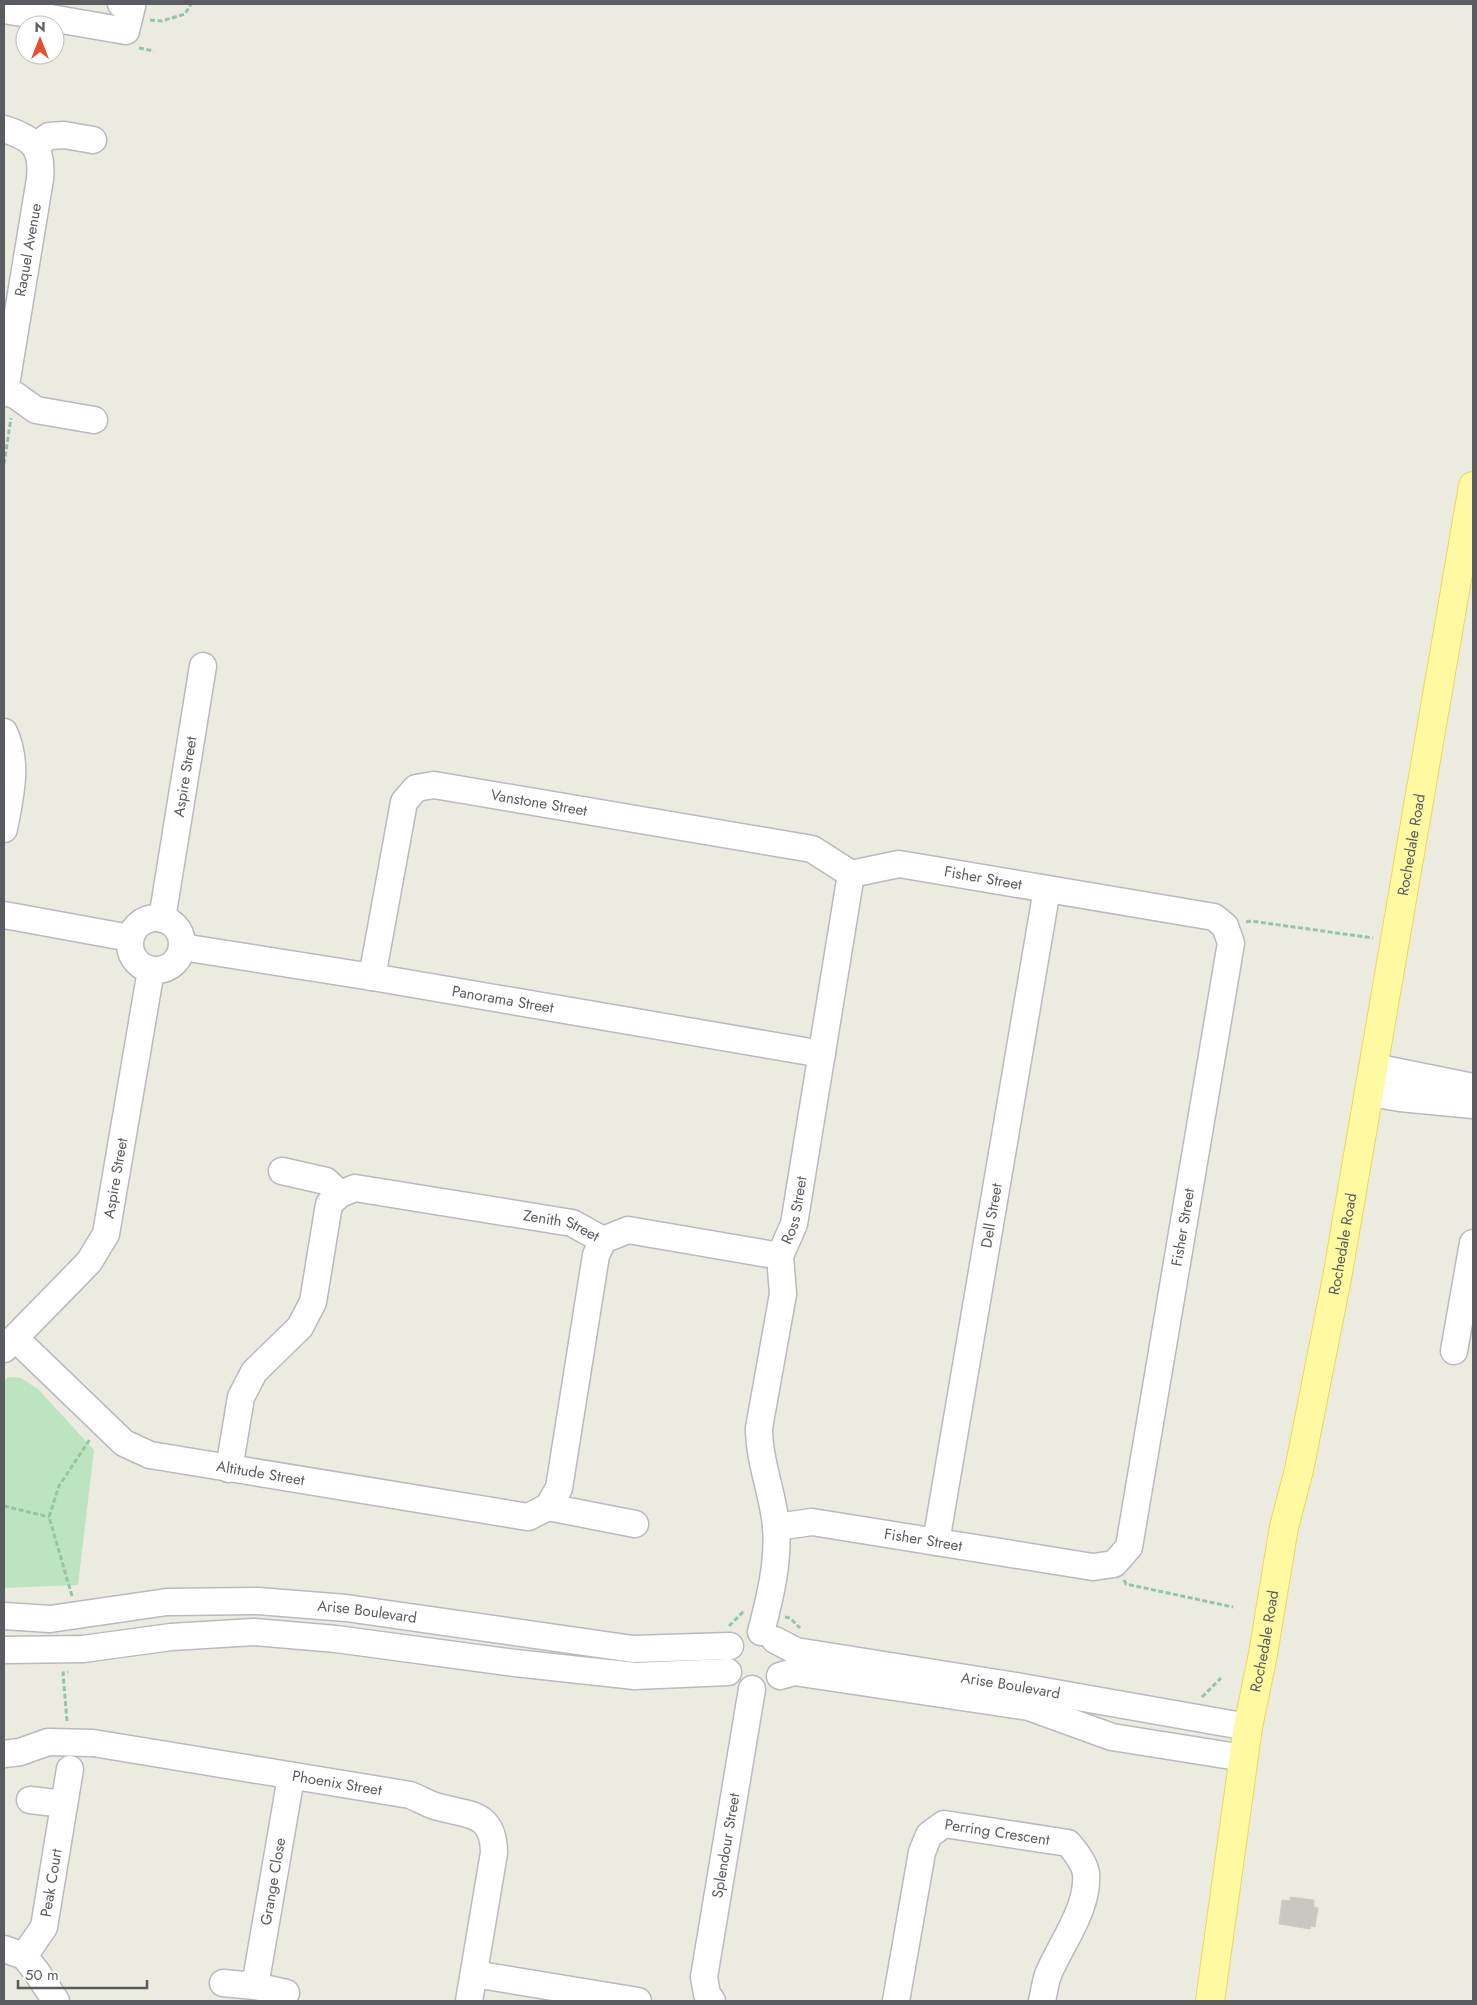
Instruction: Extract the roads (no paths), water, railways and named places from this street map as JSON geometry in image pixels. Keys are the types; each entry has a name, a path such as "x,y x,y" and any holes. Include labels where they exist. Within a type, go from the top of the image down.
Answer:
{"main road":[{"name":"Rochedale Road","path":"1210,2001 1248,1727 1263,1654 1284,1527 1299,1470 1337,1278 1473,486"}],"street":[{"path":"4,10 126,30 125,11"},
{"path":"4,129 22,136 36,146 50,136 64,135 93,140"},
{"name":"Raquel Avenue","path":"8,393 42,161 36,146"},
{"path":"8,393 36,410 94,420"},
{"name":"Aspire Street","path":"162,919 203,666"},
{"path":"4,732 10,750 13,780 4,829"},
{"name":"Vanstone Street","path":"372,977 404,802 416,788 434,785 812,850 852,874"},
{"name":"Fisher Street","path":"776,1527 812,1522 1093,1567 1114,1564 1129,1547 1231,942 1225,926 1214,917 899,864 852,874"},
{"name":"Ross Street","path":"768,1636 776,1548 776,1527 772,1500 759,1446 759,1428 783,1294 780,1256 794,1224 852,874"},
{"name":"Dell Street","path":"936,1542 1047,889"},
{"path":"4,915 130,938"},
{"path":"152,918 162,919 170,922 177,929 182,947 174,962 159,970 151,970 141,966 133,958 130,949 130,938 134,929 142,922 152,918"},
{"name":"Panorama Street","path":"182,947 372,977 822,1054"},
{"name":"Aspire Street","path":"9,1344 89,1262 106,1234 151,970"},
{"path":"1372,1080 1473,1087"},
{"path":"1372,1080 1400,1098 1473,1105"},
{"path":"228,1469 241,1397 254,1372 300,1327 313,1302 329,1204 340,1194 326,1181 282,1171"},
{"name":"Zenith Street","path":"340,1194 354,1188 572,1223 603,1240 628,1230 780,1256"},
{"path":"603,1240 596,1255 559,1488 548,1507 635,1524"},
{"path":"1454,1351 1468,1306 1473,1243"},
{"name":"Altitude Street","path":"9,1344 124,1443 150,1455 528,1517 548,1507"},
{"name":"Arise Boulevard","path":"4,1616 50,1619 167,1602 258,1601 346,1608 633,1649 729,1659"},
{"name":"Arise Boulevard","path":"4,1650 83,1649 171,1637 254,1632 336,1639 506,1662 635,1676 729,1659"},
{"path":"752,1632 768,1636 781,1648 784,1657 784,1667 780,1676 768,1686 752,1689 738,1684 729,1659 735,1639 743,1634 752,1632"},
{"name":"Arise Boulevard","path":"768,1636 796,1651 1016,1686 1248,1727"},
{"name":"Arise Boulevard","path":"780,1676 794,1672 1029,1707 1112,1737 1244,1758"},
{"name":"Splendour Street","path":"702,1999 704,1977 752,1689"},
{"name":"Phoenix Street","path":"4,1754 20,1752 48,1742 93,1743 291,1777 410,1795 432,1805 476,1815 486,1823 494,1838 494,1853 470,2001"},
{"name":"Peak Court","path":"14,1953 44,1927 70,1770"},
{"name":"Grange Close","path":"255,1986 291,1777"},
{"path":"30,1800 64,1804"},
{"name":"Perring Crescent","path":"896,2001 922,1852 929,1835 944,1824 1068,1843 1078,1853 1086,1872 1083,1900 1077,1918 1048,1976 1042,2001"},
{"path":"14,1953 36,1971 56,2001"},
{"path":"474,1974 638,2001"},
{"path":"223,1983 255,1986 286,1993"}]}
